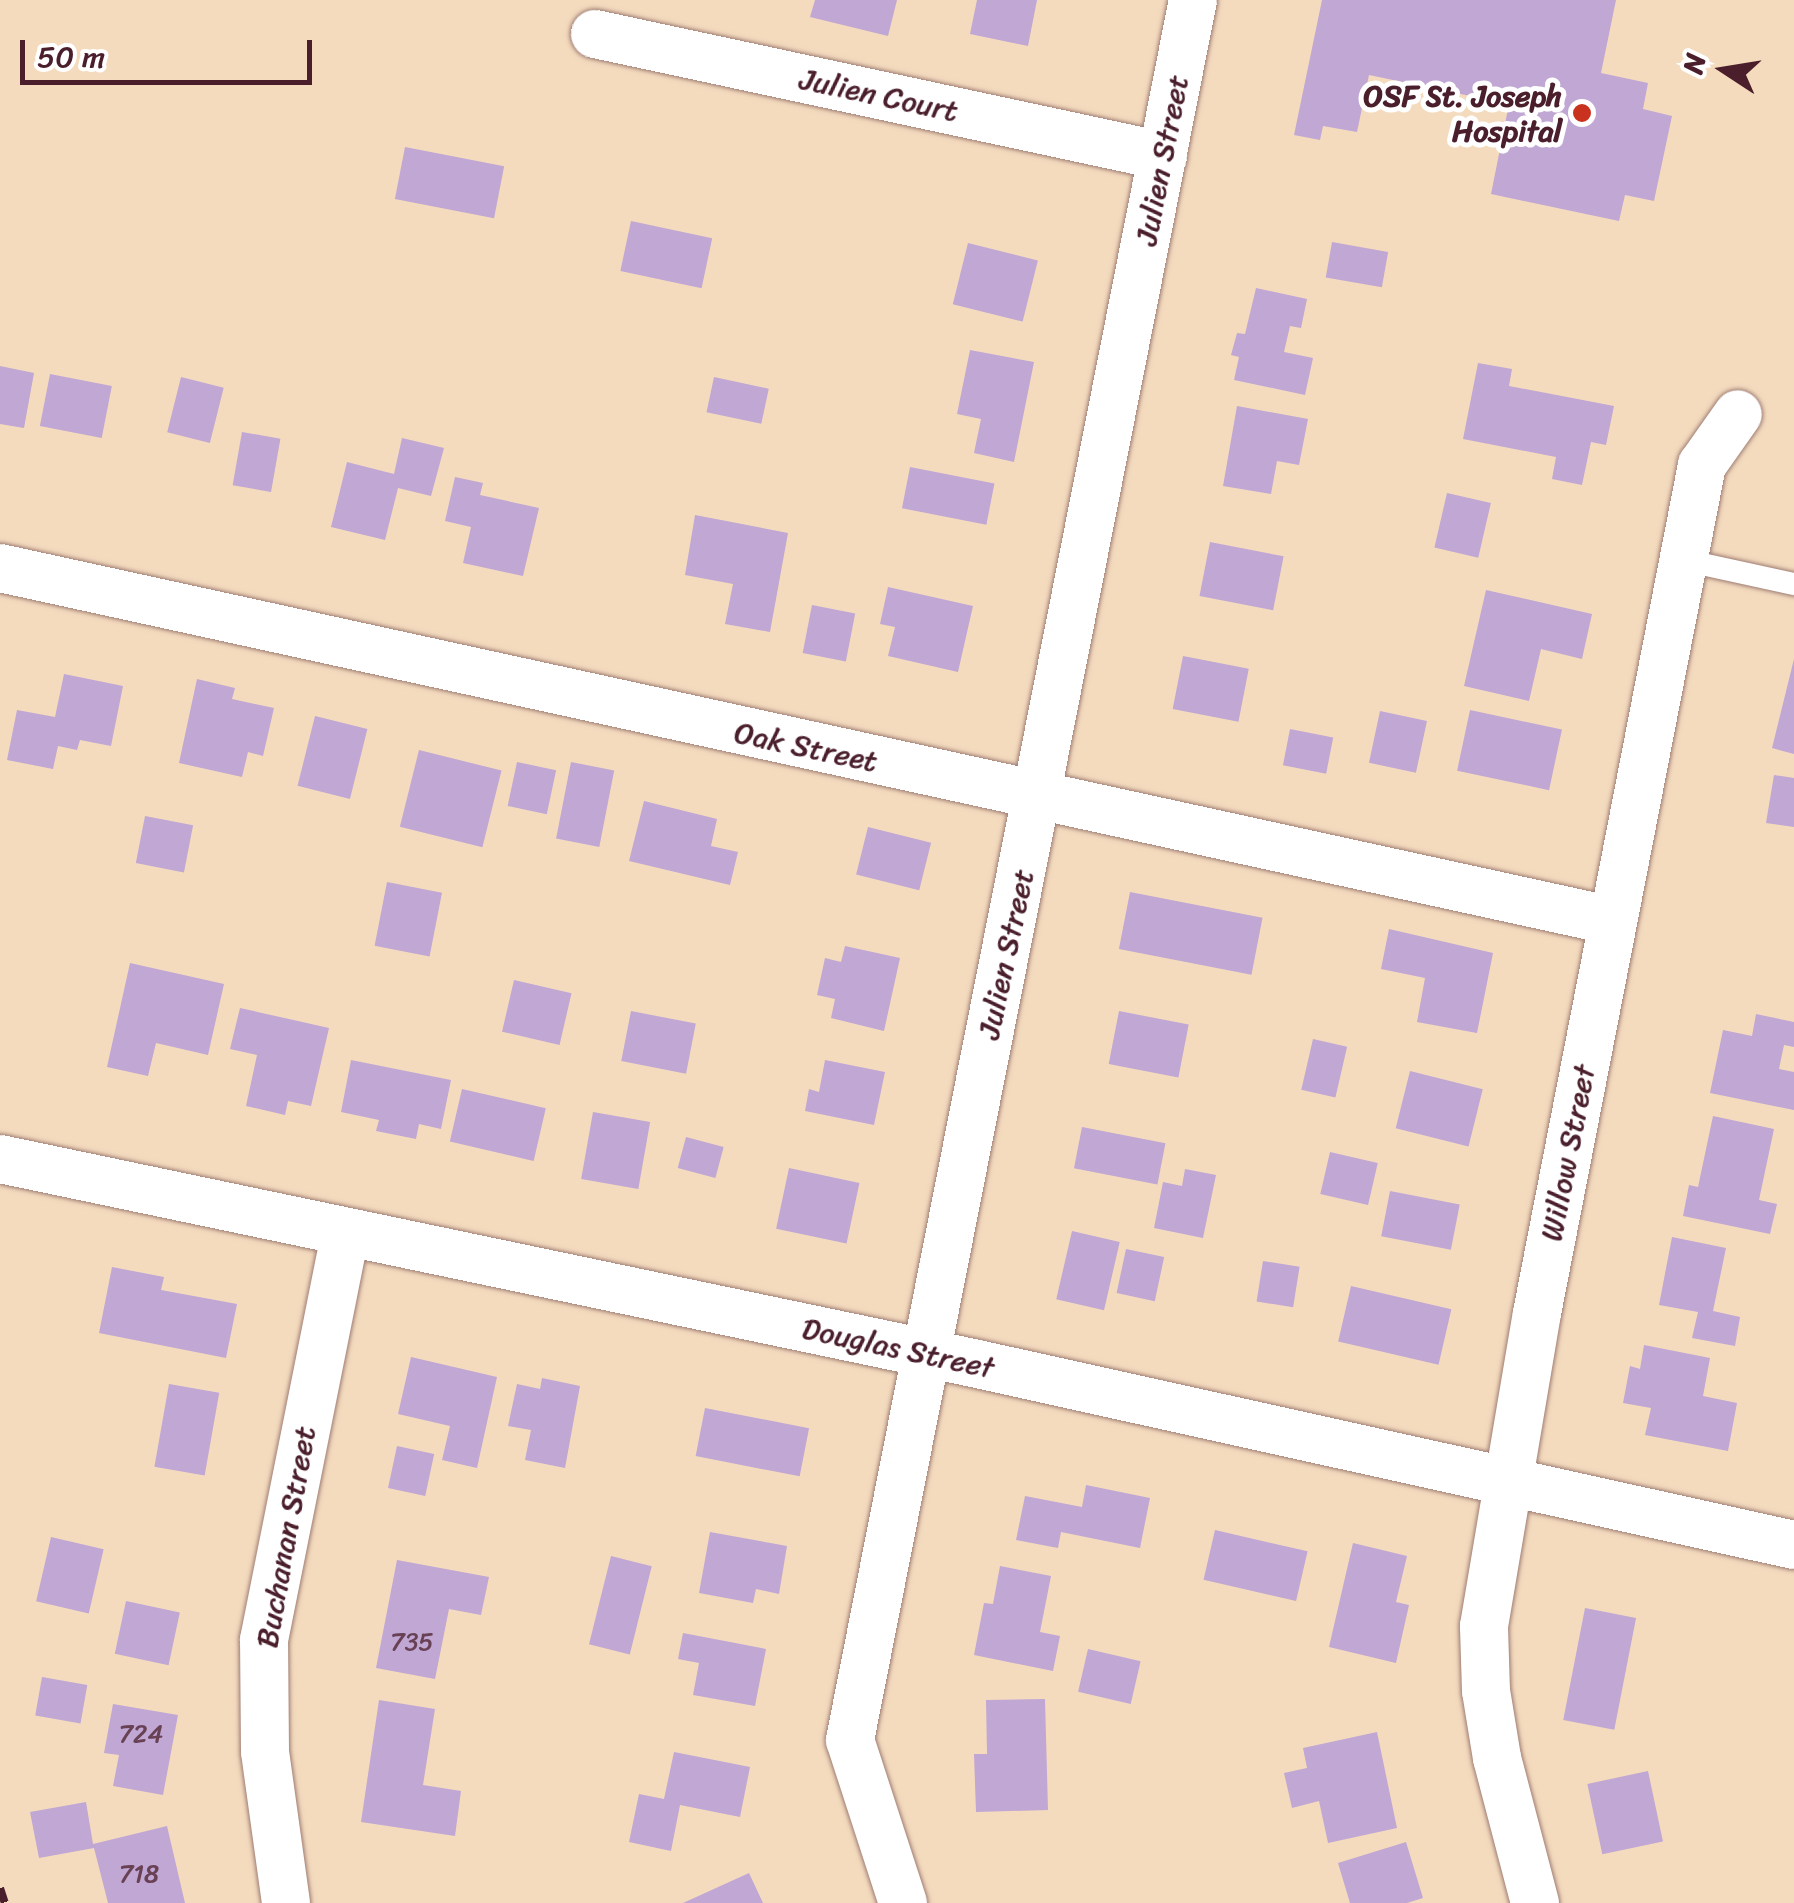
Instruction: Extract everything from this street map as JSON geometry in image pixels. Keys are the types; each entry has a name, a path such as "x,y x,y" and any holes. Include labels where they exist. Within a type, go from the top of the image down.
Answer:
{"street":[{"name":"Julien Street","path":"903,1903 850,1740 1193,0"},
{"name":"Julien Court","path":"596,34 1163,156"},
{"name":"Willow Street","path":"1535,1903 1501,1777 1486,1692 1484,1626 1613,921 1702,465 1738,414"},
{"name":"Oak Street","path":"0,568 1613,921"},
{"name":"Douglas Street","path":"0,1159 1509,1479 1794,1546"},
{"name":"Buchanan Street","path":"286,1903 265,1751 264,1640 345,1234"}],"lane":[{"path":"1684,560 1794,584"}],"building":[{"path":"815,0 897,0 888,36 810,17"},
{"path":"977,0 1037,0 1028,46 970,34"},
{"name":"OSF St. Joseph Hospital","path":"1322,0 1616,0 1601,73 1648,83 1643,109 1672,116 1654,201 1625,195 1619,221 1491,194 1509,104 1369,75 1357,132 1323,126 1320,140 1294,135"},
{"path":"405,147 504,166 494,218 395,199"},
{"path":"631,221 712,238 702,288 620,271"},
{"path":"1332,242 1388,252 1382,287 1326,277"},
{"path":"968,243 1038,260 1023,322 953,304"},
{"path":"1256,288 1307,299 1301,328 1290,326 1284,352 1313,358 1305,395 1234,380 1239,357 1231,355 1237,333 1245,334"},
{"path":"970,350 1034,362 1014,462 974,453 981,419 957,414"},
{"path":"1478,363 1512,369 1509,386 1614,406 1606,445 1591,442 1582,485 1552,479 1556,457 1463,439"},
{"path":"0,366 34,373 24,428 0,424"},
{"path":"50,374 112,386 102,438 40,426"},
{"path":"181,377 224,388 210,443 167,432"},
{"path":"714,377 769,389 761,424 707,412"},
{"path":"1237,406 1308,419 1299,465 1277,461 1271,494 1223,486"},
{"path":"242,432 280,439 271,492 233,485"},
{"path":"402,438 444,448 431,496 398,488 385,540 331,527 347,462 394,474"},
{"path":"910,467 994,483 986,525 902,508"},
{"path":"455,477 483,483 480,495 539,508 523,576 463,563 471,527 445,521"},
{"path":"1447,493 1491,503 1478,558 1434,548"},
{"path":"695,515 788,533 770,632 725,624 733,584 685,575"},
{"path":"1210,542 1284,556 1273,610 1200,596"},
{"path":"888,587 973,606 958,672 888,656 895,627 880,624"},
{"path":"1486,590 1592,614 1582,659 1541,649 1529,701 1464,686"},
{"path":"812,605 855,613 846,661 803,653"},
{"path":"1183,656 1249,669 1238,722 1173,709"},
{"path":"1794,659 1794,754 1772,748"},
{"path":"64,674 123,686 111,746 80,740 77,750 58,746 53,769 7,760 17,710 55,717"},
{"path":"197,679 235,688 232,699 274,708 263,756 248,752 242,777 179,763"},
{"path":"1470,710 1562,730 1549,790 1457,771"},
{"path":"1380,711 1427,721 1416,773 1369,763"},
{"path":"315,716 367,729 350,799 298,786"},
{"path":"1290,729 1333,737 1326,774 1283,765"},
{"path":"419,750 501,771 482,847 400,827"},
{"path":"517,762 556,770 547,814 508,806"},
{"path":"571,762 614,770 599,847 556,839"},
{"path":"1774,775 1794,778 1794,827 1766,823"},
{"path":"644,801 717,819 711,846 738,852 730,885 629,861"},
{"path":"145,816 193,825 184,872 136,863"},
{"path":"868,827 931,843 919,890 856,875"},
{"path":"387,882 442,893 430,956 375,946"},
{"path":"1130,892 1263,918 1251,975 1119,949"},
{"path":"1389,929 1493,953 1477,1033 1417,1022 1425,978 1381,969"},
{"path":"845,946 900,958 884,1031 831,1018 835,999 817,995 825,958 841,962"},
{"path":"130,963 224,984 208,1055 156,1043 148,1076 107,1067"},
{"path":"514,980 571,993 560,1045 502,1032"},
{"path":"240,1008 329,1028 311,1106 288,1101 285,1115 246,1106 257,1055 230,1049"},
{"path":"631,1011 696,1024 686,1074 621,1061"},
{"path":"1119,1011 1189,1025 1178,1078 1109,1064"},
{"path":"1756,1014 1794,1022 1794,1047 1784,1045 1779,1069 1794,1072 1794,1110 1710,1093 1723,1030 1752,1036"},
{"path":"1313,1039 1347,1047 1335,1098 1301,1090"},
{"path":"351,1060 451,1080 441,1129 419,1124 416,1139 376,1131 379,1120 341,1112"},
{"path":"825,1060 885,1072 874,1125 805,1111 809,1089 819,1092"},
{"path":"1410,1071 1483,1089 1468,1146 1396,1128"},
{"path":"462,1089 546,1108 534,1161 450,1142"},
{"path":"593,1112 650,1122 638,1189 581,1179"},
{"path":"1713,1116 1774,1129 1759,1200 1777,1204 1770,1234 1683,1216 1689,1185 1698,1187"},
{"path":"1082,1127 1165,1143 1157,1184 1074,1168"},
{"path":"686,1137 724,1147 715,1178 678,1168"},
{"path":"1330,1152 1378,1163 1368,1205 1320,1194"},
{"path":"789,1168 859,1183 847,1244 776,1229"},
{"path":"1185,1169 1216,1175 1203,1238 1154,1228 1163,1182 1182,1186"},
{"path":"1390,1191 1460,1205 1451,1250 1381,1236"},
{"path":"1072,1231 1120,1242 1104,1310 1056,1299"},
{"path":"1672,1237 1726,1248 1713,1311 1740,1317 1735,1346 1692,1338 1698,1312 1659,1305"},
{"path":"1126,1249 1164,1257 1155,1301 1117,1293"},
{"path":"1263,1261 1300,1267 1293,1307 1257,1301"},
{"path":"112,1267 164,1277 161,1290 237,1304 226,1358 99,1333"},
{"path":"1351,1286 1451,1309 1439,1365 1338,1342"},
{"path":"1644,1345 1710,1358 1703,1396 1737,1403 1728,1451 1645,1435 1651,1408 1623,1403 1630,1366 1640,1369"},
{"path":"411,1357 497,1377 477,1468 442,1460 450,1426 398,1414"},
{"path":"542,1378 580,1386 565,1468 525,1460 531,1430 508,1426 517,1384 540,1389"},
{"path":"169,1384 219,1393 205,1476 154,1467"},
{"path":"705,1408 809,1428 800,1476 696,1456"},
{"path":"397,1446 434,1454 425,1496 388,1488"},
{"path":"1086,1485 1150,1498 1140,1548 1061,1532 1058,1548 1016,1540 1025,1496 1082,1507"},
{"path":"1215,1530 1308,1551 1296,1601 1204,1580"},
{"path":"710,1532 787,1546 779,1594 756,1589 753,1603 699,1593"},
{"path":"51,1537 104,1549 89,1613 36,1601"},
{"path":"1353,1543 1407,1556 1396,1602 1409,1605 1396,1663 1329,1647"},
{"path":"611,1556 652,1566 630,1654 589,1644"},
{"path":"397,1560 489,1577 481,1615 449,1609 435,1679 376,1668"},
{"path":"1000,1566 1051,1576 1040,1632 1060,1636 1053,1671 974,1655 984,1603 993,1604"},
{"path":"126,1601 180,1612 169,1665 115,1654"},
{"path":"1585,1608 1636,1618 1614,1730 1563,1720"},
{"path":"683,1633 766,1649 755,1706 693,1695 699,1663 678,1659"},
{"path":"1088,1649 1141,1661 1131,1704 1078,1692"},
{"path":"42,1677 87,1685 81,1723 35,1715"},
{"path":"1045,1699 1048,1810 976,1812 974,1754 987,1754 986,1700"},
{"path":"379,1700 435,1709 423,1785 461,1791 455,1836 361,1822"},
{"path":"113,1704 178,1715 163,1795 113,1786 119,1755 104,1753"},
{"path":"1377,1732 1397,1828 1328,1843 1319,1801 1292,1808 1284,1773 1307,1768 1303,1748"},
{"path":"674,1752 750,1767 740,1817 680,1805 671,1851 629,1842 639,1794 664,1799"},
{"path":"1648,1771 1663,1841 1602,1854 1587,1784"},
{"path":"86,1802 93,1844 167,1826 185,1903 108,1903 94,1848 39,1858 30,1812"},
{"path":"1406,1842 1423,1898 1407,1903 1350,1903 1338,1863"},
{"path":"749,1873 763,1903 683,1903"}],"railway":[{"path":"0,1888 5,1903"}],"place":[{"name":"OSF St. Joseph Hospital","path":"1582,113"}]}
